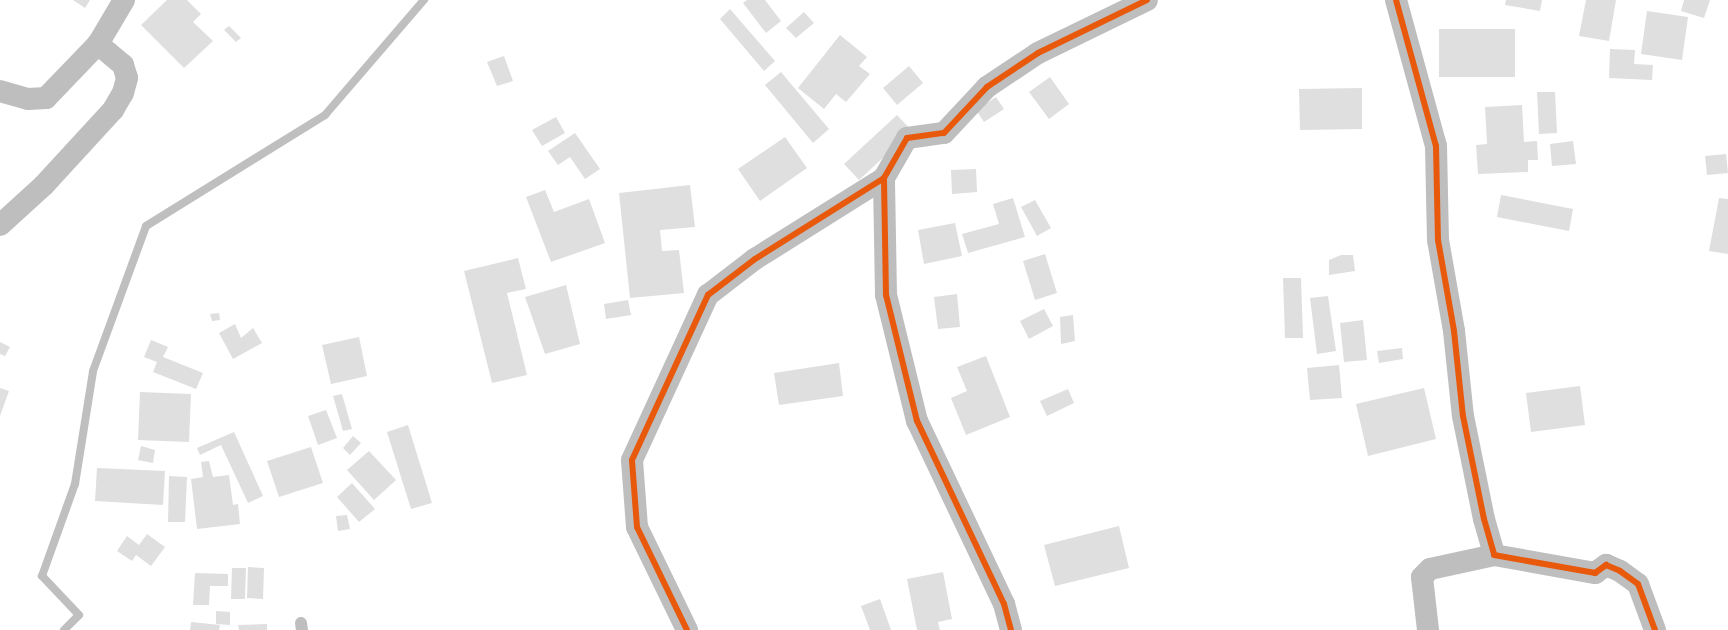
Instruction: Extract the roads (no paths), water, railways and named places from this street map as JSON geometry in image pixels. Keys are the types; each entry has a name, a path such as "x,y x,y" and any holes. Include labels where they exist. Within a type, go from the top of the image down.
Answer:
{"street":[{"path":"0,91 28,98 46,98 98,44 124,0"},
{"path":"687,630 637,527 632,460 708,295 755,260 884,178 907,138 944,133 987,87 1038,53 1148,0"},
{"path":"1396,0 1436,146 1438,240 1454,331 1463,416 1484,519 1494,555"},
{"path":"0,224 44,185 113,110 123,93 127,78 123,65 98,44"},
{"path":"884,178 886,295 917,421 1004,604 1011,630"},
{"path":"1428,630 1423,609 1422,577 1430,569 1494,555 1595,573 1606,565 1620,571 1638,584 1655,630"}],"waterway":[{"path":"64,630 79,615 42,576 75,484 93,371 146,226 325,115 424,0"}]}
